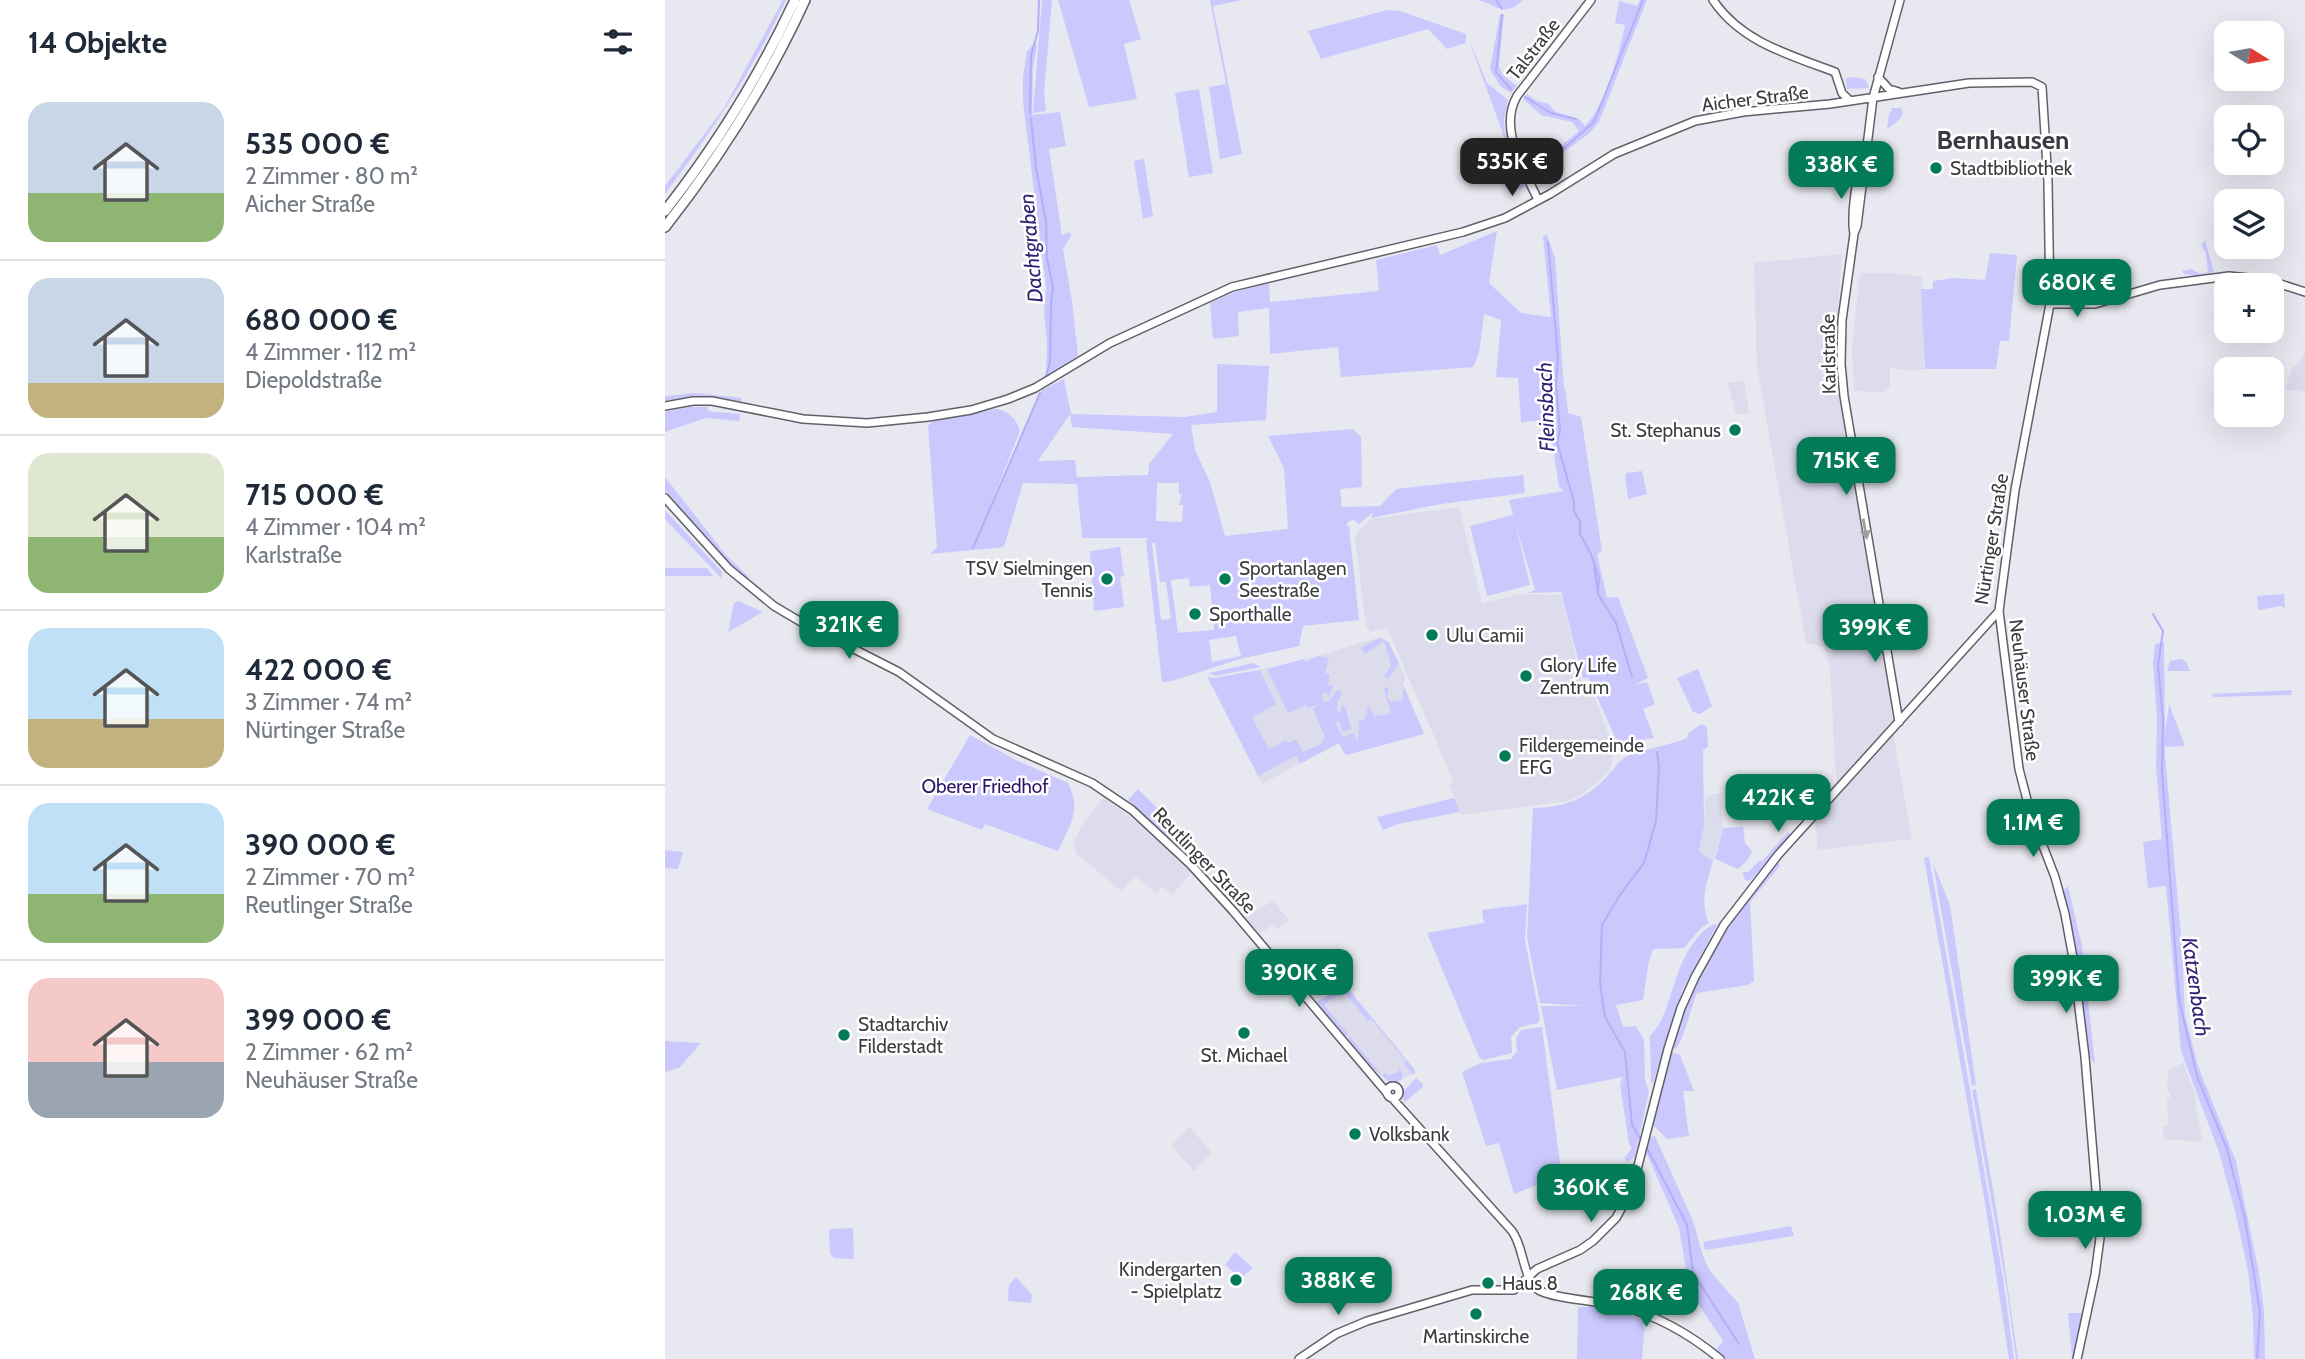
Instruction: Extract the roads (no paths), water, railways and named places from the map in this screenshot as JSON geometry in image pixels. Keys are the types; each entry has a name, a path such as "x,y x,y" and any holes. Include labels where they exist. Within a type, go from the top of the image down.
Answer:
{"highway":[{"path":"665,211 745,95 795,0"},
{"path":"665,227 710,167 745,113 806,0"}],"main road":[{"name":"Talstraße","path":"1538,200 1512,138 1511,109 1517,96 1591,0"},
{"path":"1713,0 1731,22 1749,36 1835,72 1842,93 1850,101"},
{"name":"Karlstraße","path":"1899,722 1844,396 1841,357 1842,320 1859,191 1865,171 1863,164 1873,98 1900,0"},
{"path":"1878,77 1889,89 1903,93"},
{"name":"Aicher Straße","path":"665,407 693,401 712,401 803,419 867,423 971,410 1035,388 1110,343 1232,287 1463,232 1496,221 1538,200 1614,154 1687,124 1743,112 1850,101 1969,83 2032,82 2041,85"},
{"name":"Nürtinger Straße","path":"1299,1359 1336,1334 1357,1324 1463,1292 1477,1289 1504,1291 1518,1287 1537,1269 1588,1245 1607,1228 1620,1212 1632,1189 1675,1028 1695,977 1724,925 1752,887 1999,611 2016,480 2050,304 2044,92 2041,85"},
{"path":"2050,304 2102,303 2160,285 2217,278 2257,277 2305,292"},
{"name":"Reutlinger Straße","path":"665,498 717,557 766,600 801,622 899,672 968,723 1001,743 1096,785 1140,817 1217,893 1512,1231 1520,1243 1529,1275"},
{"name":"Neuhäuser Straße","path":"1999,611 2019,769 2031,815 2057,884 2070,935 2084,1045 2099,1217 2099,1246 2077,1359"},
{"path":"1529,1275 1535,1287 1544,1293 1603,1302 1646,1314 1689,1337 1720,1359"}],"waterway":[{"name":"Dachtgraben","path":"1030,113 1031,55 1038,31 1039,0"},
{"path":"1496,0 1502,9"},
{"name":"Fleinsbach","path":"1539,180 1545,165 1594,122 1643,0"},
{"path":"1502,15 1496,72 1511,89"},
{"path":"1525,97 1551,113 1576,119"},
{"name":"Dachtgraben","path":"1031,118 1036,168 1046,222 1047,258 1053,288 1050,362 1046,376"},
{"name":"Fleinsbach","path":"1548,242 1558,357 1556,384 1560,431 1557,442 1574,502 1574,511 1580,522 1580,534 1591,554 1599,578 1598,594 1616,623 1632,677"},
{"name":"Dachtgraben","path":"973,548 1040,393"},
{"name":"Fleinsbach","path":"1594,567 1598,593"},
{"name":"Katzenbach","path":"2153,614 2163,631 2158,665 2163,720 2162,772 2179,999 2197,1076 2227,1149 2245,1219 2260,1312 2257,1359"},
{"name":"Fleinsbach","path":"1640,1138 1632,1125 1625,1052 1605,1017 1600,983 1602,925 1644,863 1656,821 1659,767 1657,752"},
{"name":"Fleinsbach","path":"1647,1148 1687,1225 1693,1273 1739,1344"}],"place":[{"name":"Stadtbibliothek","path":"1936,168"},
{"name":"St. Stephanus","path":"1735,430"},
{"name":"TSV Sielmingen Tennis","path":"1107,579"},
{"name":"Sportanlagen Seestraße","path":"1225,579"},
{"name":"Sporthalle","path":"1195,614"},
{"name":"Ulu Camii","path":"1432,635"},
{"name":"Glory Life Zentrum","path":"1526,676"},
{"name":"Fildergemeinde EFG","path":"1505,756"},
{"name":"St. Michael","path":"1244,1033"},
{"name":"Stadtarchiv Filderstadt","path":"844,1035"},
{"name":"Volksbank","path":"1355,1134"},
{"name":"Kindergarten - Spielplatz","path":"1236,1280"},
{"name":"Haus 8","path":"1488,1283"},
{"name":"Martinskirche","path":"1476,1314"}],"district":[{"name":"Bernhausen","path":"2003,140"}],"park label":[{"name":"Oberer Friedhof","path":"985,786"}]}
